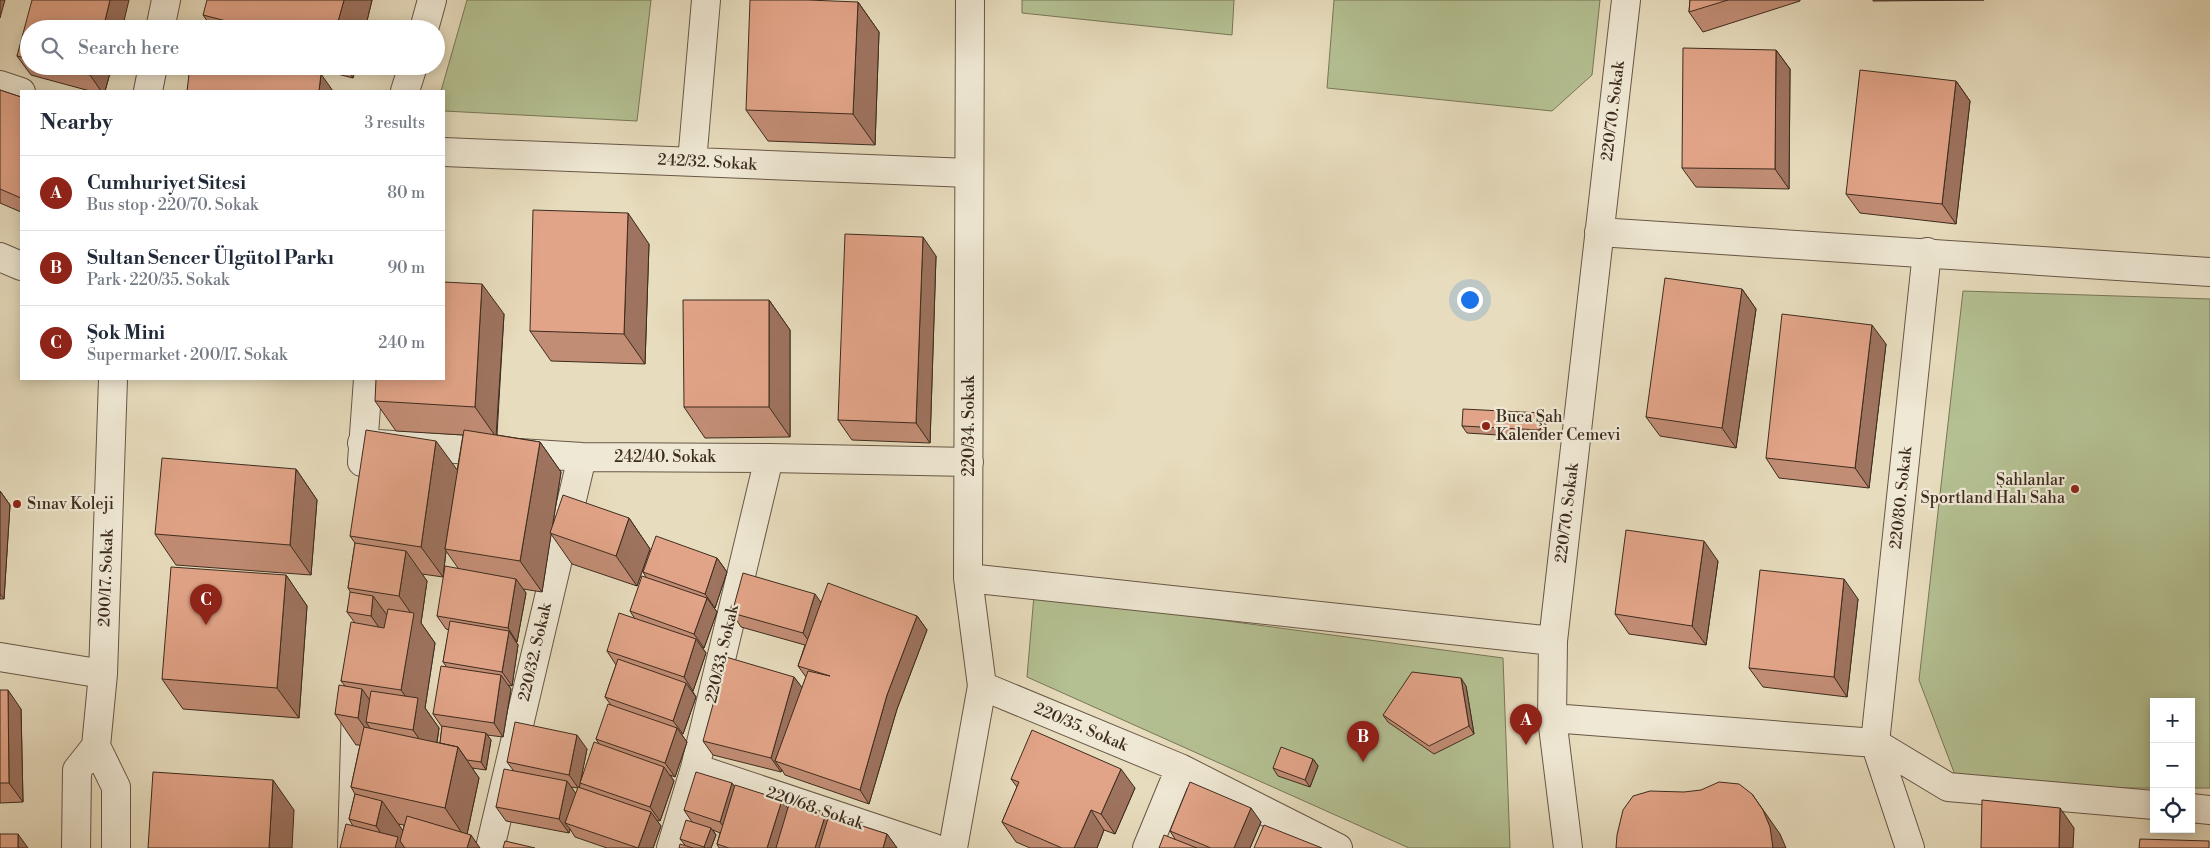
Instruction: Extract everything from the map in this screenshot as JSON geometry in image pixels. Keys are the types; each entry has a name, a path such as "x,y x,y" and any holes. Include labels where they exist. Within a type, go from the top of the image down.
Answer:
{"street":[{"path":"162,20 166,0"},
{"path":"426,20 432,0"},
{"path":"692,162 706,0"},
{"name":"220/34. Sokak","path":"953,848 982,686 968,578 970,0"},
{"name":"220/70. Sokak","path":"1568,848 1552,718 1553,641 1626,0"},
{"path":"148,90 151,75"},
{"path":"406,90 410,75"},
{"path":"0,85 20,92"},
{"name":"242/32. Sokak","path":"445,152 969,173"},
{"path":"1599,232 2210,272"},
{"name":"220/80. Sokak","path":"1910,848 1875,743 1927,252"},
{"path":"0,258 20,266"},
{"name":"200/17. Sokak","path":"96,746 103,674 113,380"},
{"path":"362,483 362,443 368,380"},
{"name":"242/40. Sokak","path":"362,443 582,457 968,462"},
{"name":"220/32. Sokak","path":"490,848 582,457"},
{"name":"220/33. Sokak","path":"671,848 695,768 769,458"},
{"path":"968,578 1553,641"},
{"path":"0,658 103,674"},
{"path":"352,848 356,681"},
{"name":"220/35. Sokak","path":"982,686 1180,768 1338,848"},
{"path":"1552,718 1875,743 1948,787 2150,805"},
{"path":"76,848 77,770 96,746 116,787 116,848"},
{"name":"220/68. Sokak","path":"695,768 934,848"},
{"path":"1147,848 1180,768"},
{"path":"2195,808 2210,810"}],"green space":[{"path":"467,0 651,0 637,121 445,111 445,90 441,90"},
{"path":"1022,0 1234,0 1232,35 1022,13"},
{"path":"1334,0 1600,0 1592,75 1552,111 1327,88"},
{"name":"Şahlanlar Sportland Halı Saha","path":"1963,291 2210,299 2210,788 2195,788 2195,698 2150,698 2150,788 1960,788 1919,680"},
{"path":"1034,595 1503,658 1510,848 1409,848 1027,677"}],"building":[{"path":"32,0 110,0 105,20 27,20"},
{"path":"207,0 344,0 338,20 222,20 203,15"},
{"path":"750,0 858,2 853,114 746,110"},
{"path":"1690,0 1728,0 1689,12"},
{"path":"20,45 20,57 17,56"},
{"path":"1683,48 1776,50 1775,169 1682,168"},
{"path":"1860,70 1956,81 1942,204 1846,194"},
{"path":"189,75 321,75 319,90 187,90"},
{"path":"0,90 20,97 20,198 0,189"},
{"path":"533,210 628,213 624,334 530,331"},
{"path":"845,234 923,237 916,423 838,420"},
{"path":"1665,278 1742,289 1722,428 1646,417"},
{"path":"445,282 482,284 475,407 375,401 376,380 445,380"},
{"path":"683,300 769,300 769,407 684,407"},
{"path":"1782,314 1872,325 1855,468 1766,458"},
{"path":"1463,409 1541,413 1540,430 1462,426"},
{"path":"366,430 436,441 421,547 350,536"},
{"path":"464,430 540,442 520,561 445,549"},
{"path":"162,458 296,469 290,545 155,534"},
{"path":"563,495 629,518 616,556 550,533"},
{"path":"1626,530 1704,541 1692,626 1615,614"},
{"path":"656,536 717,558 705,594 643,572"},
{"path":"355,543 406,551 399,596 348,588"},
{"path":"445,566 516,579 508,628 437,616"},
{"path":"171,567 286,575 277,688 162,679"},
{"path":"1760,570 1844,579 1834,677 1749,668"},
{"path":"743,573 815,594 803,633 732,613"},
{"path":"642,576 707,598 694,634 630,611"},
{"path":"828,583 917,616 887,695 860,790 775,761 808,671 830,676 798,666"},
{"path":"350,592 373,596 371,616 347,612"},
{"path":"388,609 414,613 401,690 341,681 351,622 384,628"},
{"path":"619,613 696,639 684,677 607,651"},
{"path":"450,621 509,631 502,672 443,662"},
{"path":"726,657 794,677 771,758 703,741"},
{"path":"618,659 686,683 673,721 605,697"},
{"path":"441,666 501,675 494,723 433,714"},
{"path":"1412,672 1461,678 1469,726 1429,746 1383,715"},
{"path":"339,685 362,689 358,718 335,714"},
{"path":"0,690 8,690 9,783 0,783"},
{"path":"371,691 418,698 413,730 366,722"},
{"path":"608,704 677,728 665,763 596,739"},
{"path":"515,722 577,735 569,775 507,762"},
{"path":"442,726 486,733 481,762 467,760 458,747 440,743"},
{"path":"364,727 458,747 445,808 351,787"},
{"path":"1032,730 1121,769 1101,814 1091,810 1074,848 1062,848 1002,822 1019,782 1011,779"},
{"path":"594,742 664,767 650,807 580,783"},
{"path":"1281,747 1313,759 1305,780 1273,768"},
{"path":"504,769 567,781 559,819 496,807"},
{"path":"153,772 273,780 269,848 148,848"},
{"path":"696,772 732,783 720,822 684,810"},
{"path":"1190,782 1251,808 1234,848 1211,848 1170,831"},
{"path":"1719,782 1739,784 1752,794 1763,810 1770,827 1773,848 1616,848 1623,810 1633,796 1650,791 1684,792 1701,790"},
{"path":"735,785 782,800 767,848 729,848 717,844"},
{"path":"578,787 651,812 638,848 565,823"},
{"path":"355,794 382,801 376,826 349,819"},
{"path":"1982,800 2060,808 2059,848 1981,848"},
{"path":"790,801 826,813 815,848 776,848"},
{"path":"829,815 887,834 883,848 819,848"},
{"path":"407,816 471,835 467,848 405,848 400,841"},
{"path":"686,820 711,828 704,847 680,839"},
{"path":"346,824 398,837 395,848 340,848"},
{"path":"1264,825 1322,848 1254,848"},
{"path":"0,834 18,834 18,848 0,848"},
{"path":"1164,835 1197,848 1159,848"},
{"path":"2140,839 2209,841 2209,848 2139,848"},
{"path":"505,841 535,848 503,848"},
{"path":"680,844 693,848 679,848"}],"place":[{"name":"Buca Şah Kalender Cemevi","path":"1486,426"},
{"name":"Şahlanlar Sportland Halı Saha","path":"2075,489"},
{"name":"Sınav Koleji","path":"17,504"},
{"name":"Şok Mini","path":"206,625"},
{"name":"Cumhuriyet Sitesi","path":"1526,745"},
{"name":"Sultan Sencer Ülgütol Parkı","path":"1363,762"}]}
